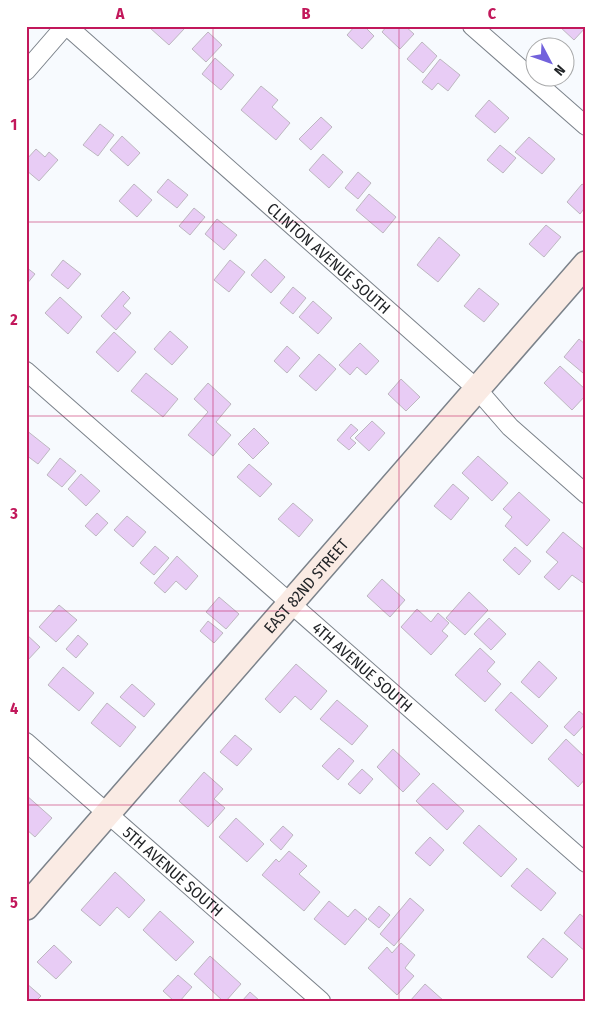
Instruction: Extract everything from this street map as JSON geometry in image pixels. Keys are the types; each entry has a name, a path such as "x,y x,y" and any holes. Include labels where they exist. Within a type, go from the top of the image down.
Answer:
{"street":[{"path":"26,71 66,26"},
{"name":"CLINTON AVENUE SOUTH","path":"66,26 477,389 510,428 586,494"},
{"path":"472,26 586,126"},
{"name":"EAST 82ND STREET","path":"26,907 586,264"},
{"name":"4TH AVENUE SOUTH","path":"26,371 586,863"},
{"name":"5TH AVENUE SOUTH","path":"26,742 320,1001"}],"building":[{"path":"152,26 181,26 184,29 169,45 150,28"},
{"path":"355,26 364,26 374,36 362,49 347,35"},
{"path":"387,26 405,26 414,34 400,49 382,32"},
{"path":"559,26 586,26 574,40"},
{"path":"208,32 222,45 206,62 192,49"},
{"path":"422,42 437,56 423,73 407,59"},
{"path":"215,58 234,75 221,90 202,74"},
{"path":"440,59 460,75 448,91 438,83 432,90 422,82"},
{"path":"261,86 278,100 272,107 290,123 276,140 241,110"},
{"path":"489,100 509,118 495,133 475,116"},
{"path":"321,117 332,127 311,150 299,139"},
{"path":"100,124 114,135 98,156 83,145"},
{"path":"122,136 140,153 128,166 110,150"},
{"path":"529,137 555,159 542,174 515,152"},
{"path":"500,145 516,158 503,173 487,160"},
{"path":"36,149 45,157 49,152 58,160 39,181 26,170 26,160"},
{"path":"323,154 343,172 329,188 309,170"},
{"path":"358,172 371,183 358,199 345,188"},
{"path":"168,179 188,195 177,208 157,192"},
{"path":"134,184 152,200 137,217 119,201"},
{"path":"582,184 586,187 586,206 580,214 567,202"},
{"path":"369,194 396,217 383,233 356,210"},
{"path":"194,208 205,217 190,235 179,226"},
{"path":"217,219 237,235 224,250 205,234"},
{"path":"546,225 561,237 544,257 529,244"},
{"path":"439,237 460,255 438,282 417,265"},
{"path":"265,259 285,277 271,293 251,275"},
{"path":"63,260 81,274 68,289 51,275"},
{"path":"230,260 245,272 229,292 214,280"},
{"path":"26,267 35,274 26,285"},
{"path":"293,287 306,298 293,314 280,303"},
{"path":"479,288 499,304 484,322 464,306"},
{"path":"123,291 130,298 123,306 131,313 116,330 101,316"},
{"path":"60,297 82,317 68,334 45,313"},
{"path":"313,301 332,318 318,334 299,317"},
{"path":"170,331 188,347 172,365 154,349"},
{"path":"114,332 136,352 118,372 96,352"},
{"path":"579,339 586,345 586,369 583,373 564,357"},
{"path":"360,343 379,361 366,375 357,367 350,375 339,365"},
{"path":"287,346 300,358 287,373 274,361"},
{"path":"319,354 336,369 316,391 299,376"},
{"path":"560,366 586,390 586,395 572,410 544,383"},
{"path":"146,373 178,399 163,417 131,391"},
{"path":"401,379 420,397 406,411 388,394"},
{"path":"208,383 231,404 216,422 231,435 213,456 188,435 208,412 194,399"},
{"path":"372,421 385,433 369,451 355,438"},
{"path":"351,424 358,430 350,438 356,443 349,450 337,440"},
{"path":"254,428 269,443 253,459 238,444"},
{"path":"26,430 50,449 38,464 26,455"},
{"path":"478,456 508,483 492,501 462,473"},
{"path":"60,458 76,471 62,487 47,475"},
{"path":"249,464 272,484 260,497 237,477"},
{"path":"81,474 100,491 86,506 68,489"},
{"path":"453,484 469,498 451,520 434,506"},
{"path":"519,492 550,520 527,546 505,526 512,517 503,509"},
{"path":"293,503 313,520 299,537 278,519"},
{"path":"97,513 108,523 96,536 85,526"},
{"path":"127,516 146,532 133,547 114,530"},
{"path":"563,532 586,551 586,585 572,575 559,590 544,577 558,562 546,552"},
{"path":"155,546 169,558 154,575 140,563"},
{"path":"515,547 531,561 519,575 503,560"},
{"path":"177,556 198,576 186,590 176,581 165,593 154,583"},
{"path":"382,579 405,600 390,617 367,596"},
{"path":"469,592 488,610 465,635 446,618"},
{"path":"219,597 239,614 226,629 206,612"},
{"path":"59,605 77,620 56,642 39,627"},
{"path":"417,609 431,622 438,613 449,623 442,631 448,636 431,655 401,627"},
{"path":"489,618 506,634 491,650 474,634"},
{"path":"208,621 223,633 214,643 200,631"},
{"path":"26,634 40,647 26,662"},
{"path":"78,635 88,644 76,658 66,649"},
{"path":"480,648 495,662 487,671 501,684 485,702 455,675"},
{"path":"539,661 557,678 539,698 521,682"},
{"path":"296,664 327,691 311,710 295,696 280,713 265,699"},
{"path":"63,667 94,693 79,711 48,685"},
{"path":"132,684 155,704 144,717 120,697"},
{"path":"511,692 548,726 532,744 495,710"},
{"path":"337,700 368,726 352,745 320,719"},
{"path":"107,703 136,727 120,747 91,723"},
{"path":"579,711 586,717 586,723 574,736 564,727"},
{"path":"235,735 252,749 237,766 220,752"},
{"path":"566,739 586,758 586,778 578,787 548,759"},
{"path":"339,748 354,761 338,780 322,766"},
{"path":"393,749 420,774 403,792 377,767"},
{"path":"362,769 373,779 360,794 348,784"},
{"path":"204,772 223,789 214,799 225,808 208,827 179,801"},
{"path":"433,783 464,811 447,830 416,801"},
{"path":"26,795 52,818 35,837 26,829"},
{"path":"236,818 264,844 247,862 219,837"},
{"path":"479,825 517,859 501,877 463,843"},
{"path":"283,826 293,835 281,850 270,840"},
{"path":"430,837 444,850 430,866 415,853"},
{"path":"289,851 307,866 299,874 320,892 304,911 262,875 276,859 279,862"},
{"path":"527,868 556,893 541,911 511,886"},
{"path":"115,872 145,900 129,918 117,907 100,926 81,910"},
{"path":"410,898 424,910 394,946 380,934"},
{"path":"329,901 348,917 355,909 367,919 345,945 314,919"},
{"path":"379,906 390,915 379,928 368,919"},
{"path":"160,911 194,942 176,961 143,930"},
{"path":"580,914 586,919 586,952 564,933"},
{"path":"543,938 568,959 552,978 527,957"},
{"path":"401,943 415,955 405,968 414,976 397,995 368,968 387,947 392,953"},
{"path":"54,945 72,962 56,979 37,962"},
{"path":"210,956 241,984 226,1001 223,1001 194,974"},
{"path":"178,975 192,987 180,1001 174,1001 163,991"},
{"path":"26,983 41,996 36,1001 26,1001"},
{"path":"425,984 444,1001 410,1001"},
{"path":"250,992 260,1001 242,1001"}]}
